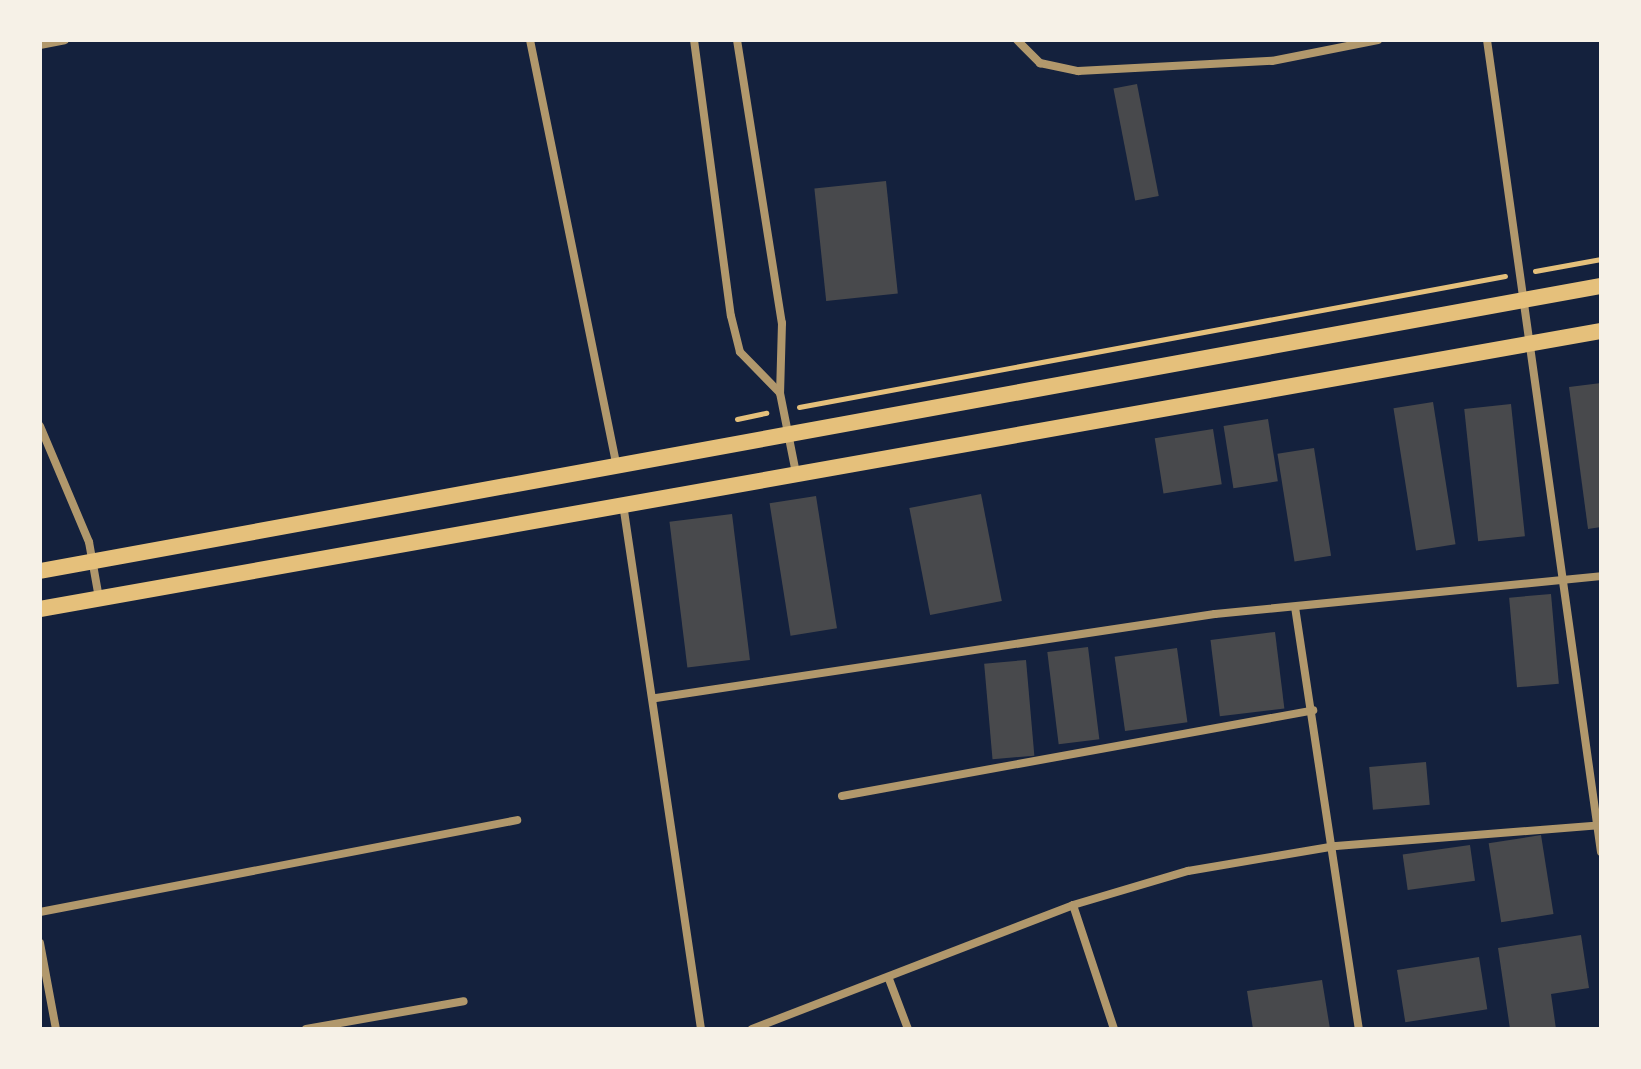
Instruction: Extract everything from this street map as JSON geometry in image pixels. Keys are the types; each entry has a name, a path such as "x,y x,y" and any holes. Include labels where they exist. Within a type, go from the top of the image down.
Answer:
{"main road":[{"path":"40,571 617,467 790,430 1601,286"},
{"path":"40,609 1601,331"}],"street":[{"path":"40,45 65,40"},
{"path":"530,40 617,467"},
{"path":"694,40 731,316 740,352 780,393"},
{"path":"737,40 782,323 780,393 790,430 796,473"},
{"path":"1017,40 1040,63 1078,71 1272,61 1378,40"},
{"path":"1487,40 1532,344 1559,582 1601,852"},
{"path":"40,426 93,561 99,598"},
{"path":"623,504 656,698 701,1029"},
{"path":"656,698 1295,607 1601,576"},
{"path":"1295,607 1336,846 1359,1029"},
{"path":"842,796 1313,710"},
{"path":"40,912 517,820"},
{"path":"752,1029 889,979 1073,905 1188,871 1336,846 1599,825"},
{"path":"1073,905 1114,1029"},
{"path":"40,943 56,1029"},
{"path":"889,979 908,1029"},
{"path":"306,1029 348,1025 464,1001"}],"building":[{"path":"1137,84 1159,196 1135,200 1113,89"},
{"path":"886,181 898,293 826,301 814,189"},
{"path":"1601,383 1601,527 1588,529 1569,387"},
{"path":"1433,402 1456,544 1416,550 1393,408"},
{"path":"1511,404 1525,536 1478,541 1464,409"},
{"path":"1268,419 1278,481 1233,488 1224,426"},
{"path":"1213,429 1222,484 1163,494 1155,438"},
{"path":"1314,448 1331,556 1295,561 1277,454"},
{"path":"981,494 1002,601 930,615 909,508"},
{"path":"816,496 837,628 791,636 770,503"},
{"path":"732,514 750,660 687,668 669,522"},
{"path":"1551,594 1559,684 1517,687 1509,598"},
{"path":"1275,632 1284,708 1220,716 1210,640"},
{"path":"1088,647 1099,739 1059,744 1047,652"},
{"path":"1177,648 1187,722 1125,731 1115,657"},
{"path":"1026,660 1034,756 993,759 984,664"},
{"path":"1426,762 1430,805 1373,810 1369,767"},
{"path":"1541,835 1554,914 1501,922 1489,843"},
{"path":"1470,845 1475,881 1408,890 1403,854"},
{"path":"1581,935 1589,988 1551,994 1556,1029 1510,1029 1498,948"},
{"path":"1479,957 1487,1009 1405,1022 1397,970"},
{"path":"1322,980 1330,1029 1253,1029 1247,991"}]}
